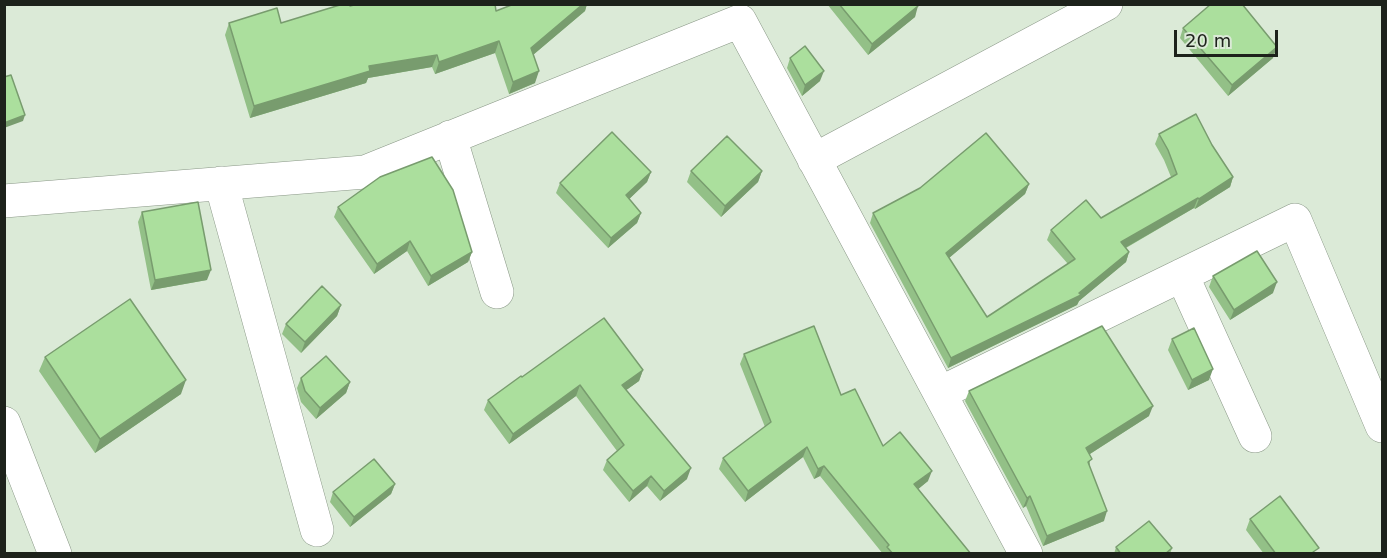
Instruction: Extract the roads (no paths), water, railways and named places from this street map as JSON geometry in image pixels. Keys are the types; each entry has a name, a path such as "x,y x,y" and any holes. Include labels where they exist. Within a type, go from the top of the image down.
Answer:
{"street":[{"path":"814,160 1106,4"},
{"path":"4,201 365,172 747,13 814,160 1026,554"},
{"path":"450,137 497,292"},
{"path":"221,183 317,530"},
{"path":"940,393 1295,220 1383,426"},
{"path":"1182,275 1255,436"},
{"path":"4,423 55,554"}]}
